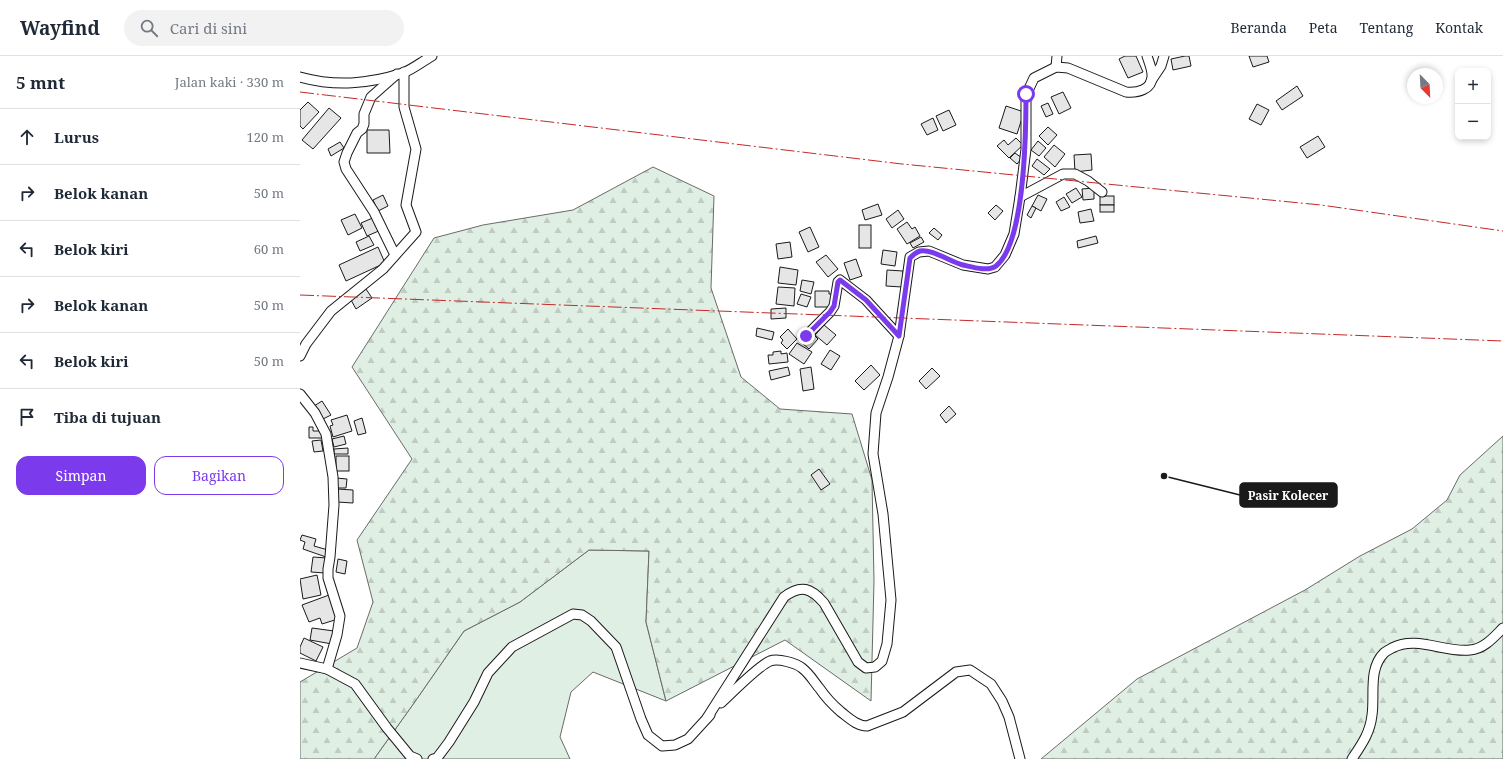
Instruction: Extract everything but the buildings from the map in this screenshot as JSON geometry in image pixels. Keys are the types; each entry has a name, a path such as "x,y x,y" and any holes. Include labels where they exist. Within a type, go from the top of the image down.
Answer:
{"street":[{"path":"395,255 377,217 346,169 344,162 352,142 357,133 362,129 364,124 364,114 371,97 401,73 432,56"},
{"path":"1056,68 1057,56"},
{"path":"1147,56 1152,75 1148,86"},
{"path":"706,718 784,597 794,590 804,589 817,595 824,603 858,662 866,668 875,667 882,660 887,644 891,600 883,514 873,454 876,413 890,371 899,336 910,258 919,252 929,251 963,265 988,269 995,266 1005,255 1014,234 1026,149 1026,94 1034,78 1056,68 1068,68 1081,72 1126,92 1134,93 1143,90 1148,86 1161,66 1164,56"},
{"path":"300,77 344,84 364,82 401,73"},
{"path":"300,356 306,344 332,311 384,268 416,232 406,205 416,149 404,106 401,73"},
{"path":"1020,197 1063,174 1075,174 1088,180 1102,192"},
{"path":"806,336 834,306 838,282 840,280 866,300 899,336"},
{"path":"300,394 314,413 326,434 333,478 334,505 328,574 340,616 337,635 327,669"},
{"path":"433,759 437,758 449,742 474,702 488,673 512,647 573,614 582,615 591,621 616,647 648,735 662,746 675,745 688,739 706,718 744,682 771,661 794,663 803,668 829,701 852,721 862,726 867,726 903,712 956,672 970,670 991,684 1002,701 1009,717 1020,759"},
{"path":"1352,759 1366,739 1372,715 1374,668 1384,652 1400,644 1423,644 1471,650 1487,643 1503,628"},
{"path":"300,663 327,669 355,684 387,728 410,756 417,759"}],"green space":[{"path":"653,167 714,196 711,288 741,377 780,409 852,414 872,480 874,581 871,701 785,640 666,701 646,622 649,551 589,550 520,602 464,631 374,759 300,759 300,682 357,648 373,602 357,540 412,459 352,367 434,238 483,225 573,210"},
{"path":"1503,436 1503,759 1041,759 1137,679 1305,590 1360,556 1412,529 1447,500 1460,475"},
{"path":"589,550 649,551 646,622 666,701 593,672 571,692 560,737 570,759 374,759 464,631 520,602"}],"power":[{"path":"300,92 902,164 1321,205 1503,231"},
{"path":"300,295 1503,341"}],"place":[{"name":"Pasir Kolecer","path":"1164,476"}],"route":[{"path":"806,336 834,306 838,282 840,280 866,300 899,336 910,258 919,252 929,251 963,265 988,269 995,266 1005,255 1014,234 1020,197 1026,149 1026,94"}]}
